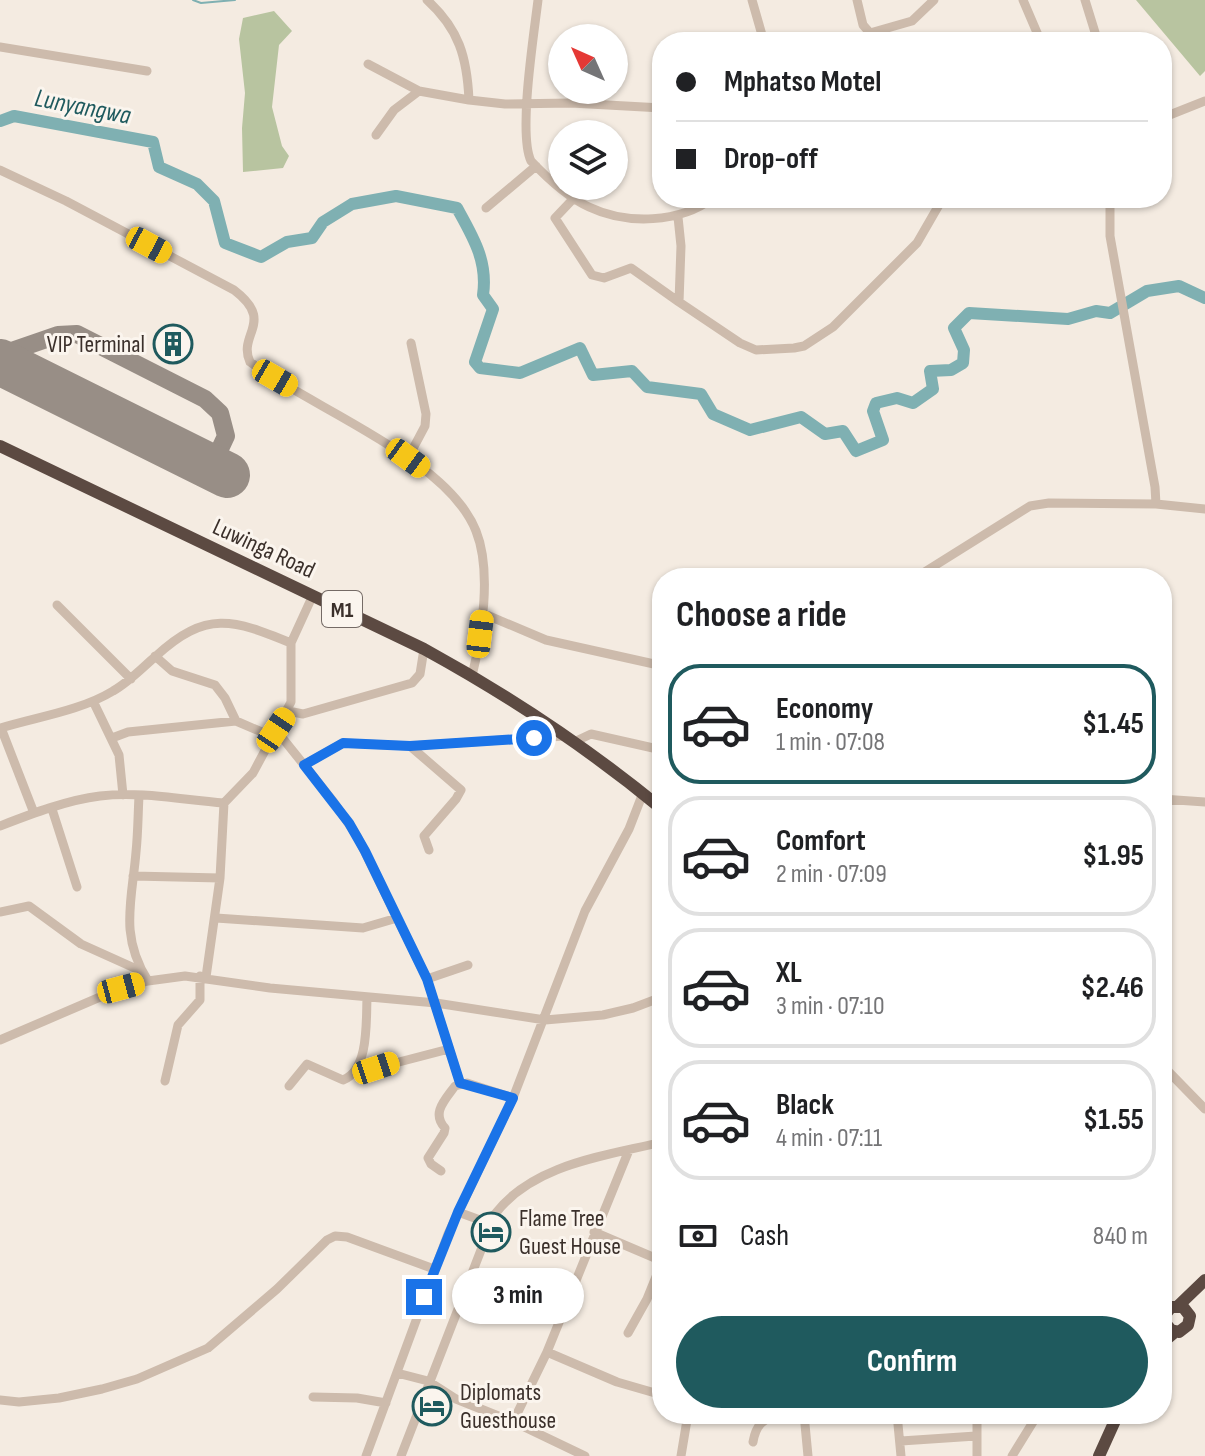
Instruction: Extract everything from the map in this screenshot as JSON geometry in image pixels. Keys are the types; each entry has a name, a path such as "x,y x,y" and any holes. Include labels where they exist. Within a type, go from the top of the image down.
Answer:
{"highway":[{"name":"Luwinga Road","path":"1,449 424,649 570,739 652,801"},
{"path":"1172,1308 1205,1280"},
{"path":"1172,1326 1185,1329 1194,1302 1205,1291"},
{"path":"1172,1303 1183,1307 1190,1316"},
{"path":"1099,1456 1113,1424"}],"street":[{"path":"427,0 448,21 460,45 469,100"},
{"path":"538,0 528,103 528,154 548,176"},
{"path":"752,0 761,32"},
{"path":"857,0 863,25 869,32"},
{"path":"874,32 912,21 934,0"},
{"path":"1023,0 1037,32"},
{"path":"1085,0 1095,32"},
{"path":"0,47 147,71"},
{"path":"368,64 419,91 469,100 505,104 652,108"},
{"path":"376,135 394,110 419,91"},
{"path":"1172,114 1205,101"},
{"path":"486,208 536,166"},
{"path":"0,170 66,201 234,290 254,314 247,353 250,362 408,458 453,493 477,533 483,557 482,613 472,676"},
{"path":"572,200 555,218 592,275 604,278 631,268 740,343 756,350 804,346 833,327 917,243 938,208"},
{"path":"578,200 597,211 650,218 678,217 700,208"},
{"path":"1110,208 1110,236 1156,504"},
{"path":"678,217 681,246 679,302"},
{"path":"408,458 425,426 426,414 411,343"},
{"path":"931,568 1030,506 1049,503 1156,504 1205,509"},
{"path":"165,1081 178,1025 200,1000 216,918 224,803 253,773 288,711 291,702 291,643 313,595"},
{"path":"57,605 131,679"},
{"path":"482,613 546,640 652,664"},
{"path":"34,813 1,728 93,701 131,679 189,630 214,623 230,623 251,627 291,643"},
{"path":"288,711 303,714 412,683 420,674 424,649"},
{"path":"155,656 172,671 215,685 236,721"},
{"path":"93,701 119,755 123,795"},
{"path":"112,738 128,732 236,721 273,733 304,765 357,836 427,979 460,1083"},
{"path":"304,765 343,743 410,746 570,739 591,734 652,748"},
{"path":"410,746 461,790 424,836 429,850"},
{"path":"366,1456 434,1269 513,1098 585,911 629,829 643,793"},
{"path":"0,826 34,813 98,796 224,803"},
{"path":"139,796 128,909 141,971 148,981"},
{"path":"1172,800 1205,802"},
{"path":"52,809 77,887"},
{"path":"133,876 220,878"},
{"path":"0,912 29,906 81,944 141,971"},
{"path":"216,918 363,928 397,918"},
{"path":"427,979 468,965"},
{"path":"0,1040 121,988 148,981 203,977 270,988 436,1003 545,1020 617,1012 652,1000"},
{"path":"289,1086 307,1064 343,1080 350,1077 359,1065 367,998"},
{"path":"359,1065 376,1068 449,1049"},
{"path":"1172,1075 1205,1109"},
{"path":"441,1171 428,1158 444,1133 445,1128 438,1121 438,1112 455,1086 460,1083 513,1098"},
{"path":"401,1456 491,1224 502,1205 527,1185 576,1164 652,1144"},
{"path":"513,1422 547,1352 629,1150"},
{"path":"458,1212 491,1224"},
{"path":"594,1232 652,1257"},
{"path":"0,1400 19,1402 59,1398 102,1389 137,1379 208,1348 277,1289 323,1242 335,1236 347,1237 434,1269"},
{"path":"628,1333 652,1286"},
{"path":"547,1352 592,1372 652,1392"},
{"path":"397,1373 428,1381 456,1399 585,1456"},
{"path":"313,1397 357,1398 386,1403"},
{"path":"681,1456 686,1424"},
{"path":"753,1442 760,1424"},
{"path":"805,1424 808,1456"},
{"path":"898,1424 901,1456"},
{"path":"977,1424 977,1456"},
{"path":"1012,1456 1032,1424"},
{"path":"901,1441 976,1436"}],"green space":[{"path":"1136,0 1205,0 1205,71 1200,76 1172,43 1172,32 1163,32"},
{"path":"274,11 292,31 279,45 272,107 282,146 289,156 283,168 243,172 245,93 239,39 243,18"}],"waterway":[{"path":"193,0 201,3 235,0"},
{"name":"Lunyangwa","path":"0,121 14,116 153,142 159,167 197,184 214,201 225,243 261,257 287,242 312,238 323,222 352,204 396,196 457,208 478,250 483,271 483,295 493,309 475,362 480,368 520,373 580,348 593,375 632,371 647,387 701,394 713,414 750,430 801,417 825,434 843,431 856,451 883,440 873,411 876,403 897,398 913,403 933,389 930,371 951,370 963,363 964,350 954,328 969,313 1068,319 1096,311 1110,313 1147,291 1179,286 1205,298"}],"taxiway":[{"path":"0,355 58,335 77,334 205,399 220,413 226,436 219,451 194,459"},
{"path":"20,349 20,362 29,377"}],"runway":[{"path":"0,362 227,475"}],"place":[{"name":"VIP Terminal","path":"173,344"},
{"name":"Flame Tree Guest House","path":"491,1232"},
{"name":"Diplomats Guesthouse","path":"432,1406"}],"route":[{"path":"424,1297 458,1212 513,1098 460,1083 427,979 365,851 349,823 304,765 343,743 410,746 534,738"}]}
